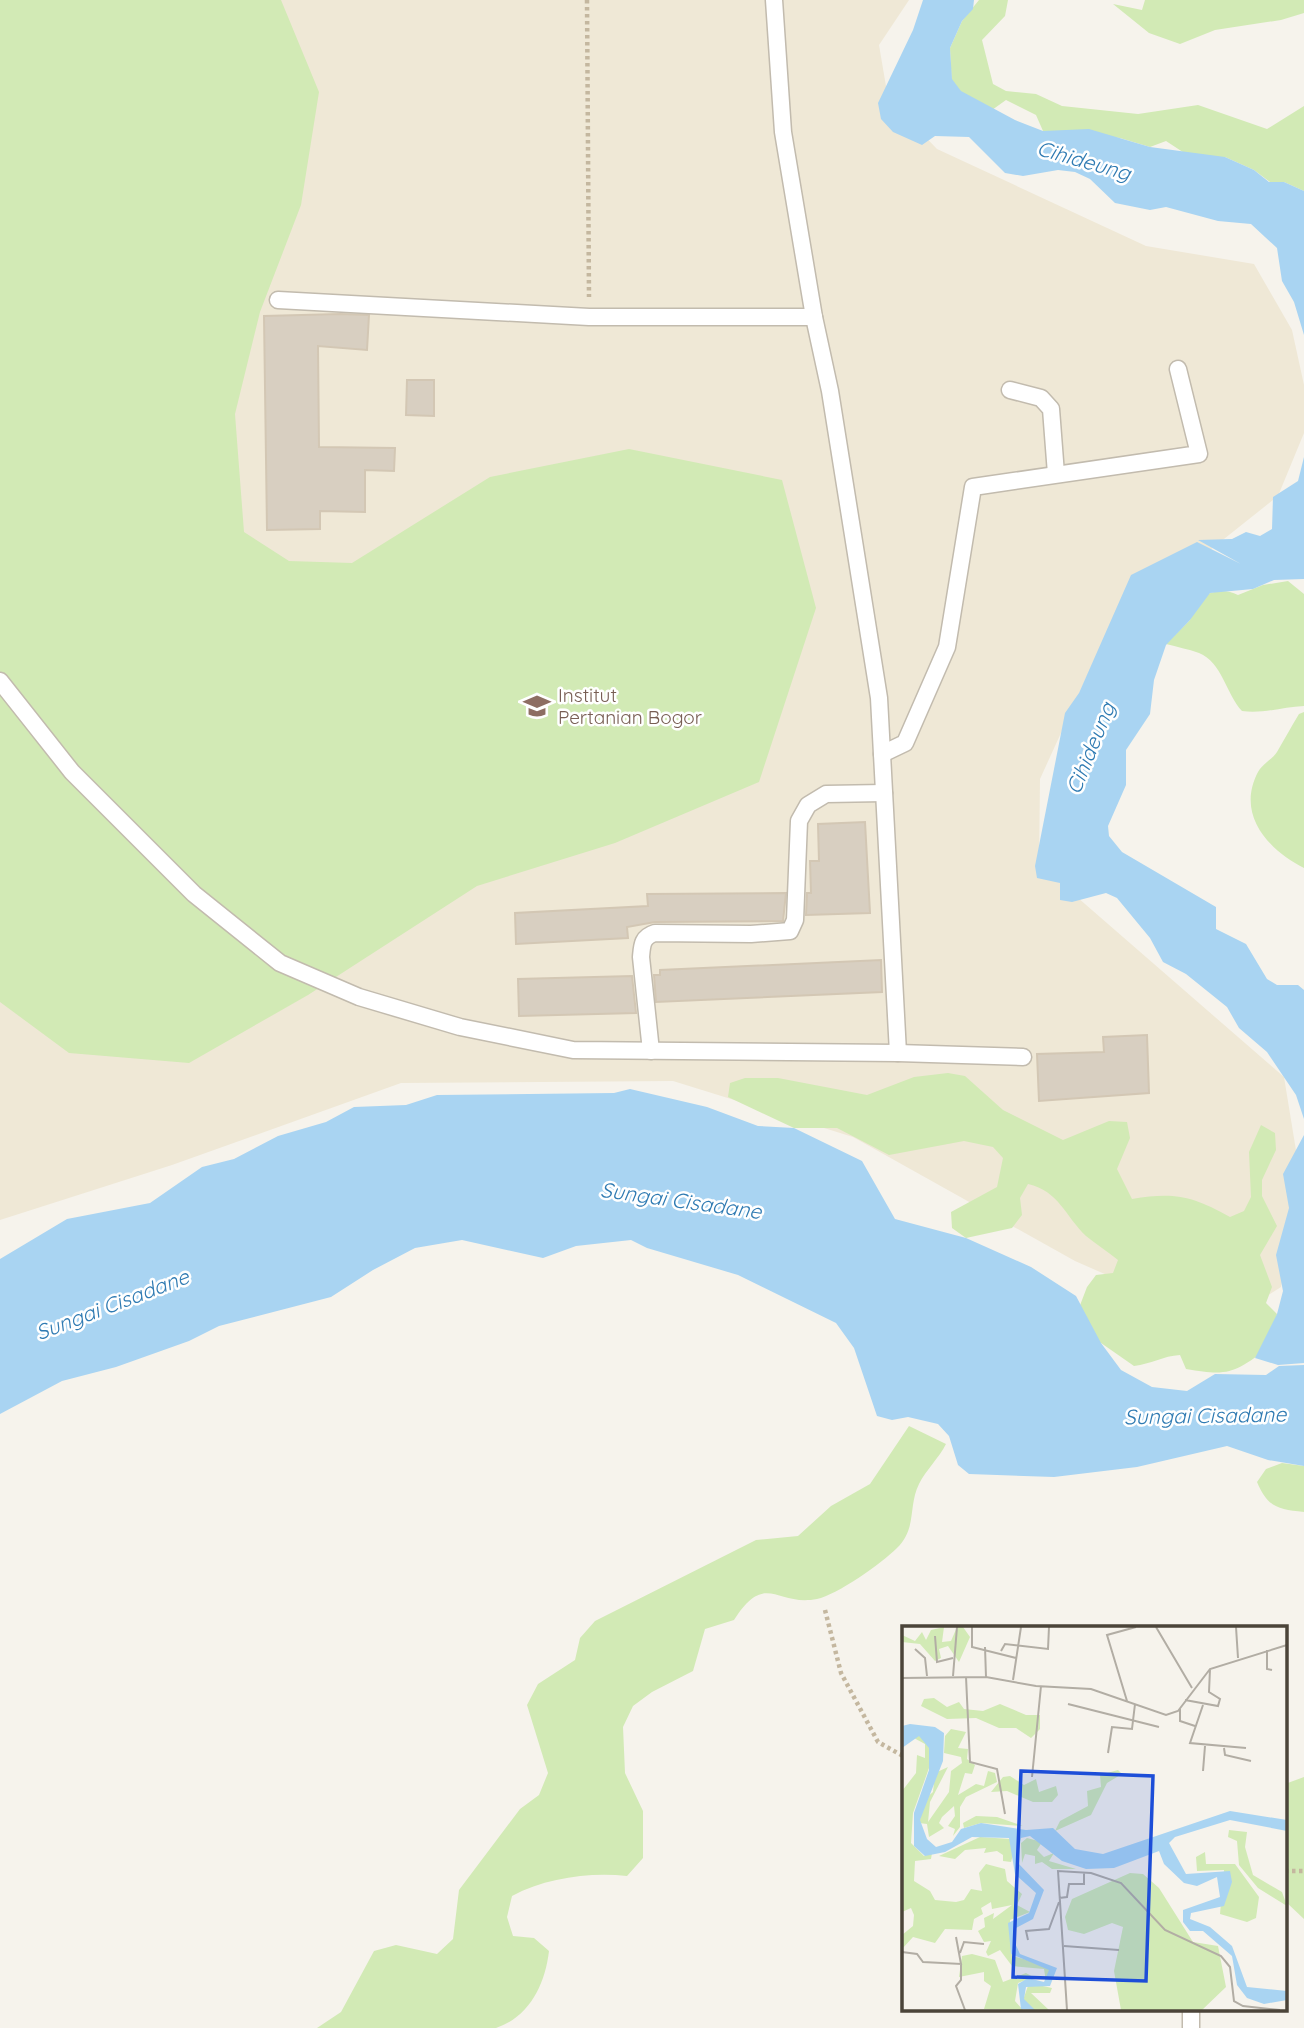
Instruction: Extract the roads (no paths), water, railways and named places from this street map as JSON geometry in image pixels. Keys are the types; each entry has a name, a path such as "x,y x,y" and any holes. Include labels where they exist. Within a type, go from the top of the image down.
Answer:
{"lane":[{"path":"774,0 783,132 814,317 830,391 879,698 898,1052"},
{"path":"278,300 589,317 814,317"},
{"path":"882,754 905,743 947,647 973,487 1199,454 1178,369"},
{"path":"1010,390 1041,398 1051,409 1056,474"},
{"path":"0,681 72,772 194,894 280,962 359,997 460,1027 573,1051 898,1052 1023,1056"},
{"path":"651,1051 641,957 642,942 647,936 655,933 751,934 790,931 795,920 799,821 808,804 826,794 884,793"},
{"path":"1191,2010 1191,2028"}],"water":[{"name":"Cihideung","path":"923,0 974,0 973,9 962,21 950,48 952,79 961,91 1015,120 1043,131 1089,129 1150,147 1225,157 1254,170 1269,182 1284,182 1304,191 1304,335 1294,302 1282,281 1277,248 1251,224 1218,221 1166,207 1150,210 1115,203 1090,179 1075,172 1058,170 1023,176 1005,173 969,137 935,136 922,145 893,132 881,119 878,103 913,30"},
{"name":"Cihideung","path":"1304,457 1304,579 1274,580 1253,589 1210,593 1190,620 1166,645 1154,680 1150,714 1126,750 1126,785 1108,826 1109,836 1122,852 1216,907 1216,929 1246,944 1267,979 1277,985 1298,985 1304,990 1304,1119 1296,1095 1267,1052 1239,1028 1227,1007 1186,974 1163,962 1150,938 1117,898 1106,893 1072,902 1060,900 1060,883 1037,878 1035,866 1065,713 1079,693 1131,575 1197,542 1241,564 1198,540 1232,539 1246,532 1260,536 1272,529 1273,497 1298,481"},
{"name":"Sungai Cisadane","path":"630,1089 707,1107 758,1126 794,1128 862,1161 895,1219 966,1238 1031,1267 1076,1296 1101,1343 1121,1370 1152,1387 1187,1391 1215,1374 1266,1375 1279,1366 1304,1365 1304,1466 1268,1460 1227,1446 1137,1467 1054,1477 969,1474 958,1465 949,1436 938,1424 908,1417 892,1420 877,1416 854,1348 836,1323 738,1275 647,1248 631,1240 576,1246 543,1258 462,1240 415,1248 373,1270 331,1297 219,1326 189,1341 116,1367 62,1381 0,1414 0,1259 67,1219 150,1203 202,1167 234,1159 278,1136 326,1122 354,1107 406,1105 437,1095 614,1093"},
{"path":"1304,1135 1304,1363 1278,1365 1255,1358 1277,1314 1283,1291 1276,1255 1289,1208 1283,1174"}],"place":[{"name":"Institut Pertanian Bogor","path":"537,706"}]}
